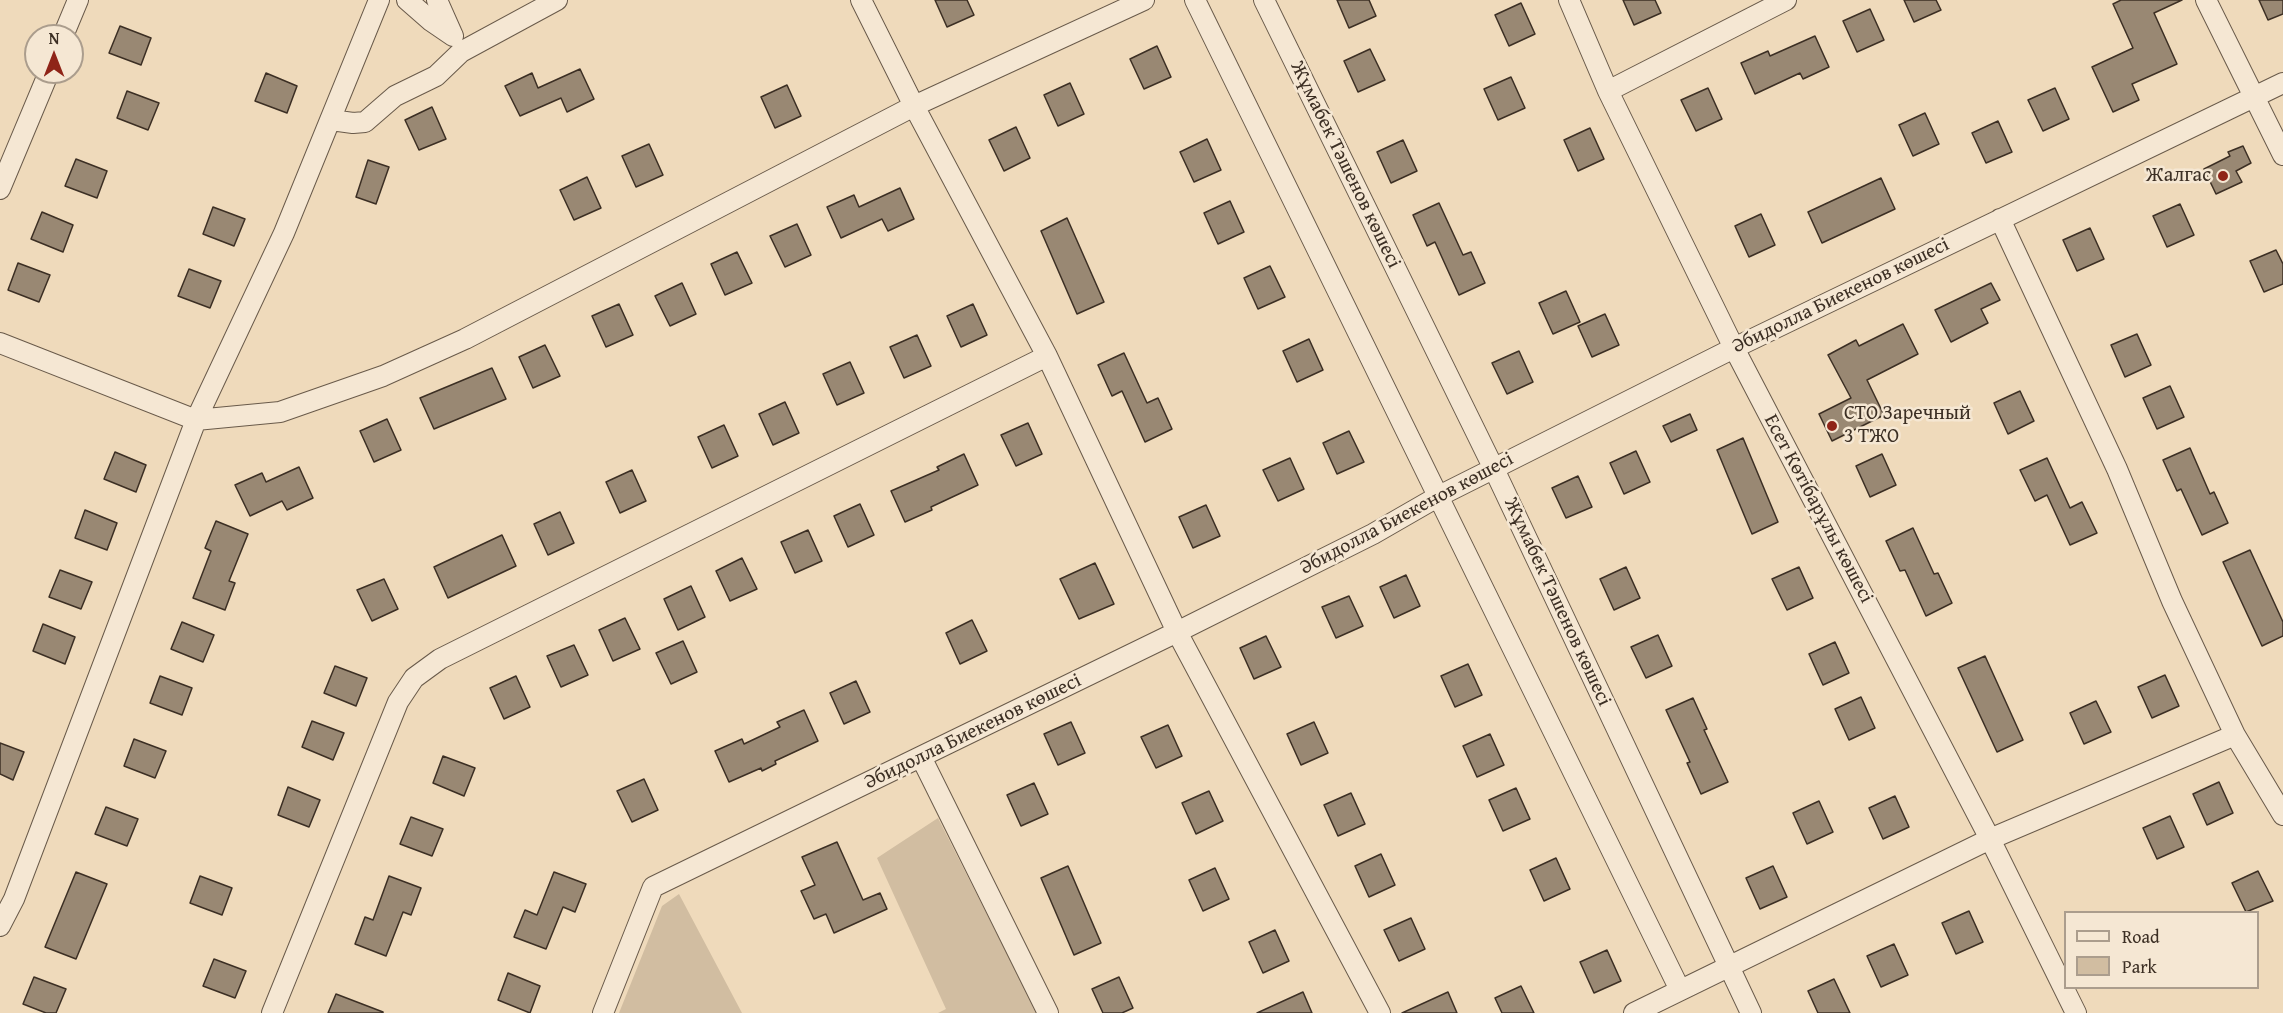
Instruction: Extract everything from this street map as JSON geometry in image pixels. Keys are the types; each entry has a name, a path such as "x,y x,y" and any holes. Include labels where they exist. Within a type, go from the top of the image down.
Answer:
{"street":[{"path":"68,24 78,0"},
{"path":"0,926 7,895 196,420 284,233 379,0"},
{"path":"407,0 457,44"},
{"path":"437,0 457,44"},
{"path":"331,120 365,122 395,96 436,76 457,44 557,0"},
{"path":"861,0 914,106 1047,356 1177,632 1380,1013"},
{"path":"0,343 196,420 280,412 382,376 465,339 914,106 1144,0"},
{"path":"1195,0 1680,990"},
{"name":"Жұмабек Тәшенов көшесі","path":"1264,0 1494,468 1751,1013"},
{"name":"Есет Көтібарұлы көшесі","path":"1569,0 1608,91 1734,348 1990,839 2064,989"},
{"path":"1608,91 1786,0"},
{"path":"2206,0 2283,155"},
{"name":"Әбидолла Биекенов көшесі","path":"603,1013 653,887 1177,632 1372,534 1439,496 1734,348 2283,83"},
{"path":"0,189 44,84"},
{"path":"2000,219 2118,469 2172,601 2235,735 2283,815"},
{"path":"272,1013 398,702 414,678 440,659 1047,356"},
{"path":"1634,1013 1990,839 2235,735"},
{"path":"921,757 1048,1013"},
{"name":"Есет Көтібарұлы көшесі","path":"2064,989 2076,1013"}],"green space":[{"path":"938,818 1037,1013 938,1013 946,1009 877,858"},
{"path":"679,894 742,1013 619,1013 662,906"}],"building":[{"path":"935,0 967,0 974,15 947,27"},
{"path":"1337,0 1369,0 1376,16 1349,28"},
{"path":"1623,0 1655,0 1661,13 1634,25"},
{"path":"1904,0 1936,0 1941,10 1914,22"},
{"path":"2121,0 2182,0 2154,13 2177,64 2132,84 2139,100 2113,112 2092,67 2133,48 2113,4"},
{"path":"2259,0 2283,0 2283,14 2268,20"},
{"path":"1521,3 1535,34 1509,46 1495,15"},
{"path":"1870,9 1884,40 1857,52 1843,21"},
{"path":"120,26 151,38 141,65 109,53"},
{"path":"1815,36 1829,67 1803,79 1800,73 1755,94 1741,63 1768,51 1770,56"},
{"path":"1157,46 1171,77 1144,89 1130,59"},
{"path":"1370,49 1385,80 1358,92 1344,61"},
{"path":"580,69 594,99 567,112 561,98 520,116 505,86 532,73 538,88"},
{"path":"266,73 297,86 287,113 255,101"},
{"path":"1511,77 1525,108 1498,120 1484,89"},
{"path":"1070,83 1084,114 1058,126 1044,95"},
{"path":"787,85 801,116 775,128 761,97"},
{"path":"1708,88 1722,119 1696,131 1681,100"},
{"path":"2055,88 2069,119 2043,131 2028,100"},
{"path":"127,91 159,103 148,130 117,118"},
{"path":"432,107 446,139 419,150 405,120"},
{"path":"1925,113 1939,144 1913,156 1899,125"},
{"path":"1998,121 2012,152 1986,163 1972,133"},
{"path":"1016,127 1030,158 1004,171 989,140"},
{"path":"1590,128 1604,159 1578,171 1564,140"},
{"path":"1207,139 1221,170 1194,182 1180,152"},
{"path":"1403,140 1417,171 1391,183 1377,152"},
{"path":"649,144 663,175 636,187 622,156"},
{"name":"Жалгас","path":"2243,146 2251,163 2236,171 2242,182 2216,194 2204,169 2230,156 2228,152"},
{"path":"76,159 107,171 97,198 65,186"},
{"path":"368,160 389,167 376,204 356,197"},
{"path":"587,177 601,208 574,220 560,190"},
{"path":"1881,178 1895,209 1822,243 1808,212"},
{"path":"900,188 914,219 888,231 882,219 841,238 827,207 854,195 859,207"},
{"path":"1230,201 1244,232 1218,244 1204,213"},
{"path":"1439,203 1463,255 1471,252 1485,283 1459,295 1435,242 1427,246 1413,215"},
{"path":"2180,204 2194,235 2167,247 2153,216"},
{"path":"213,207 245,219 234,246 203,234"},
{"path":"42,212 73,225 63,252 31,239"},
{"path":"1761,214 1775,245 1749,257 1735,226"},
{"path":"1067,218 1104,302 1077,314 1041,231"},
{"path":"797,224 811,255 785,267 770,236"},
{"path":"2090,228 2104,259 2077,271 2063,240"},
{"path":"2276,250 2283,264 2283,284 2264,292 2250,261"},
{"path":"737,252 752,283 725,295 711,264"},
{"path":"18,263 50,275 39,302 8,290"},
{"path":"1270,266 1285,297 1258,309 1244,278"},
{"path":"189,269 221,281 210,308 178,296"},
{"path":"682,283 696,314 670,326 655,296"},
{"path":"1991,283 2000,300 1981,309 1988,323 1951,342 1935,310"},
{"path":"1566,291 1580,322 1553,334 1539,303"},
{"path":"619,304 633,335 606,347 592,316"},
{"path":"973,304 987,335 961,347 947,316"},
{"path":"1605,314 1619,345 1592,357 1578,326"},
{"path":"1903,324 1918,354 1867,380 1884,415 1832,441 1819,414 1851,398 1828,355 1856,340 1859,346"},
{"path":"2137,334 2151,365 2125,377 2111,345"},
{"path":"917,335 931,366 904,378 890,347"},
{"path":"1309,339 1323,370 1297,382 1283,351"},
{"path":"545,345 560,376 533,388 519,357"},
{"path":"1519,351 1533,382 1507,394 1492,363"},
{"path":"1124,353 1147,403 1158,398 1172,429 1145,442 1122,391 1112,396 1098,365"},
{"path":"850,362 864,393 837,405 823,374"},
{"path":"492,368 506,399 434,429 420,398"},
{"path":"2170,386 2184,417 2157,429 2143,398"},
{"path":"2020,391 2034,421 2008,434 1994,403"},
{"path":"785,402 799,433 773,445 759,414"},
{"path":"1690,414 1697,430 1671,442 1663,426"},
{"path":"387,419 401,450 374,462 360,431"},
{"path":"1028,423 1042,454 1016,466 1001,435"},
{"path":"724,425 738,456 712,468 698,437"},
{"path":"1349,431 1364,462 1337,474 1323,443"},
{"path":"1743,438 1778,522 1752,534 1717,450"},
{"path":"2190,448 2210,494 2214,492 2228,523 2202,535 2181,489 2177,491 2163,460"},
{"path":"1636,451 1650,482 1624,494 1610,463"},
{"path":"115,452 146,465 136,492 104,479"},
{"path":"964,454 978,485 905,522 891,491 939,470 937,467"},
{"path":"1882,454 1896,485 1870,497 1856,466"},
{"path":"1290,458 1304,489 1278,501 1263,470"},
{"path":"2047,458 2070,508 2082,502 2097,533 2070,545 2047,495 2035,501 2020,470"},
{"path":"299,467 313,498 287,510 282,501 250,516 235,485 262,473 266,482"},
{"path":"632,470 646,501 620,513 606,482"},
{"path":"1578,476 1592,507 1566,518 1552,488"},
{"path":"860,504 874,535 848,547 834,516"},
{"path":"1206,505 1220,536 1193,548 1179,517"},
{"path":"85,510 117,523 107,550 75,538"},
{"path":"560,512 574,543 548,555 534,524"},
{"path":"216,521 248,534 229,581 235,583 225,610 193,598 211,551 205,548"},
{"path":"1913,528 1934,574 1938,573 1952,603 1926,616 1905,570 1900,571 1886,541"},
{"path":"808,530 822,561 795,573 781,542"},
{"path":"502,535 516,566 448,598 434,567"},
{"path":"2250,550 2283,622 2283,636 2262,646 2223,562"},
{"path":"742,558 757,589 730,601 716,571"},
{"path":"1095,563 1114,604 1079,619 1060,579"},
{"path":"1626,567 1640,598 1614,610 1600,579"},
{"path":"1799,567 1813,598 1787,610 1772,579"},
{"path":"60,570 92,582 81,609 49,597"},
{"path":"1406,575 1420,606 1394,618 1380,587"},
{"path":"384,579 398,609 372,621 357,590"},
{"path":"691,586 705,617 678,630 664,599"},
{"path":"1349,596 1363,626 1336,638 1322,607"},
{"path":"625,618 640,649 613,661 599,630"},
{"path":"972,620 987,651 960,664 946,633"},
{"path":"182,622 214,635 203,662 171,649"},
{"path":"43,624 75,637 65,664 33,651"},
{"path":"1658,635 1672,666 1646,678 1631,647"},
{"path":"1266,636 1281,667 1254,679 1240,648"},
{"path":"683,641 697,672 671,684 656,653"},
{"path":"1835,642 1849,673 1823,685 1809,654"},
{"path":"574,645 588,675 561,687 547,656"},
{"path":"1985,656 2023,740 1997,752 1958,668"},
{"path":"1468,664 1482,695 1455,707 1441,676"},
{"path":"335,666 367,678 356,706 324,693"},
{"path":"2165,675 2179,706 2152,718 2138,687"},
{"path":"160,676 192,688 182,715 150,703"},
{"path":"516,676 530,707 504,719 490,688"},
{"path":"856,681 870,712 844,724 830,693"},
{"path":"1861,697 1875,728 1849,740 1835,709"},
{"path":"1693,698 1707,729 1704,730 1728,782 1701,794 1687,763 1690,762 1666,710"},
{"path":"2096,701 2111,732 2084,744 2070,713"},
{"path":"804,710 818,741 775,761 776,764 762,771 761,768 729,782 715,751 742,739 744,744 780,727 777,722"},
{"path":"312,721 344,733 333,760 302,747"},
{"path":"1071,722 1085,753 1058,765 1044,734"},
{"path":"1314,722 1328,753 1301,765 1287,734"},
{"path":"1168,725 1182,756 1156,768 1141,737"},
{"path":"1490,734 1504,765 1477,777 1463,746"},
{"path":"134,739 166,751 155,778 124,766"},
{"path":"0,743 24,752 13,780 0,774"},
{"path":"443,756 475,768 464,796 433,783"},
{"path":"644,779 658,810 632,822 617,791"},
{"path":"2219,782 2233,813 2207,825 2193,794"},
{"path":"1034,783 1048,814 1021,826 1007,795"},
{"path":"288,787 320,800 309,827 278,815"},
{"path":"1516,788 1530,819 1503,831 1489,800"},
{"path":"1209,791 1223,821 1196,834 1182,803"},
{"path":"1351,793 1365,824 1338,836 1324,805"},
{"path":"1895,796 1909,827 1883,839 1869,808"},
{"path":"1819,801 1833,832 1807,844 1793,813"},
{"path":"106,807 138,819 127,846 95,834"},
{"path":"2170,816 2184,847 2157,859 2143,828"},
{"path":"411,817 443,829 432,856 400,844"},
{"path":"837,842 863,900 880,893 887,909 834,933 826,914 814,919 801,891 815,885 802,857"},
{"path":"1381,854 1395,885 1369,897 1355,866"},
{"path":"1556,858 1570,889 1544,901 1530,870"},
{"path":"1068,866 1101,943 1074,955 1041,878"},
{"path":"1773,866 1787,897 1760,909 1746,878"},
{"path":"1215,868 1229,899 1203,911 1189,880"},
{"path":"2258,871 2273,901 2246,911 2232,883"},
{"path":"76,872 107,884 76,959 45,947"},
{"path":"554,872 586,884 575,912 563,907 546,949 514,937 525,910 537,915"},
{"path":"200,876 232,888 222,915 190,903"},
{"path":"389,876 421,888 411,915 403,912 386,956 355,944 365,917 373,920"},
{"path":"1969,911 1983,942 1956,954 1942,923"},
{"path":"1411,918 1425,949 1399,961 1384,930"},
{"path":"1275,930 1289,961 1263,973 1249,942"},
{"path":"1894,944 1908,975 1881,987 1867,956"},
{"path":"1607,950 1621,981 1594,993 1580,962"},
{"path":"214,959 246,971 235,998 203,986"},
{"path":"508,973 540,986 530,1013 498,1000"},
{"path":"34,977 66,989 56,1013 46,1013 23,1004"},
{"path":"1119,977 1133,1008 1122,1013 1103,1013 1092,989"},
{"path":"1834,979 1850,1013 1818,1013 1808,991"},
{"path":"1521,986 1534,1013 1502,1013 1495,998"},
{"path":"1303,992 1312,1013 1257,1013"},
{"path":"1448,992 1457,1013 1402,1013"},
{"path":"336,994 383,1012 383,1013 328,1013"}],"place":[{"name":"Жалгас","path":"2223,176"},
{"name":"СТО Заречный 3 ТЖО","path":"1832,426"}]}
